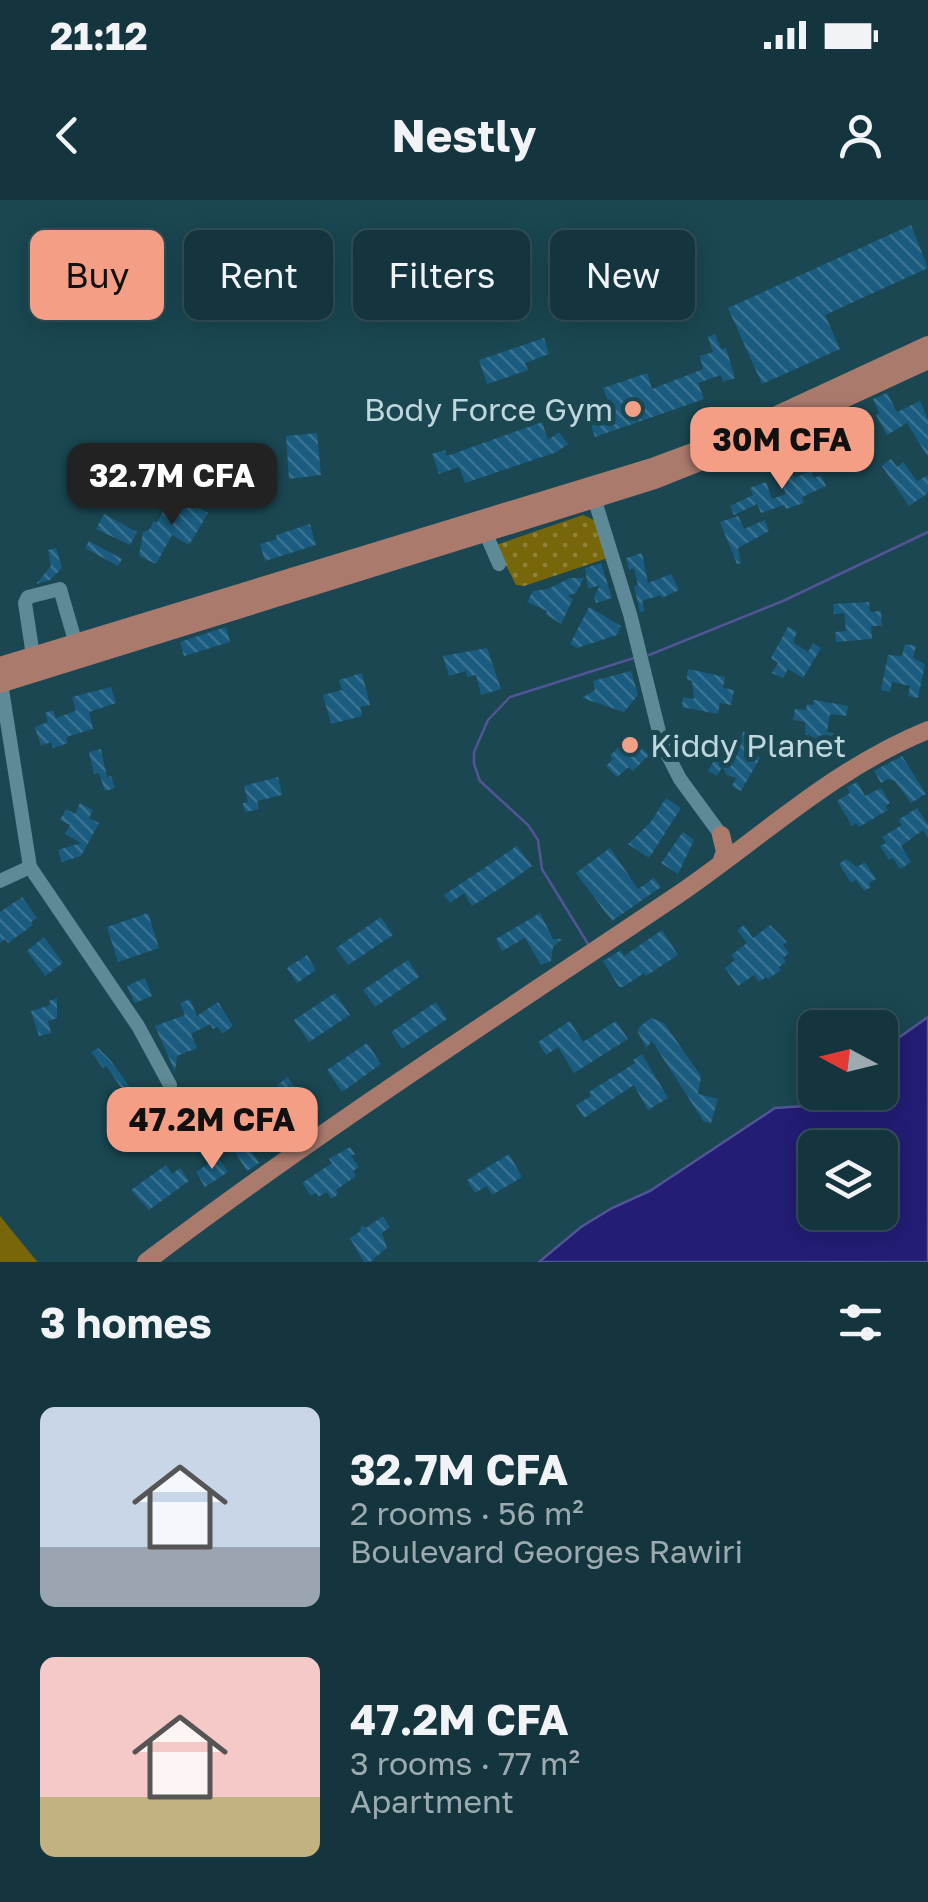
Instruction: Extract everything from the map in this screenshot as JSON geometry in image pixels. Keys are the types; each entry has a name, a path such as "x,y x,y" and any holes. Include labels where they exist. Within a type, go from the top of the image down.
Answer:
{"main road":[{"path":"0,666 655,466 709,446 928,345"},
{"path":"0,683 595,501 756,440 928,360"},
{"path":"146,1262 284,1160 721,863 863,760 928,730"},
{"path":"721,835 733,844 746,844"},
{"path":"721,835 725,850 721,863"}],"street":[{"path":"595,501 631,644 662,744 680,779 721,835"},
{"path":"486,534 499,564"},
{"path":"33,656 25,603 28,597 42,593 60,589 76,644"},
{"path":"0,683 30,867 138,1026 170,1085"},
{"path":"0,881 30,867"}],"shaded area":[{"path":"583,515 594,520 608,558 524,586 516,585 496,545"},
{"path":"928,1017 928,1262 539,1262 581,1227 650,1191 775,1108 898,1110 898,1038"},
{"path":"0,1216 35,1259 38,1262 0,1262"}],"building":[{"path":"911,225 928,268 825,315 840,349 762,384 728,308"},
{"path":"715,334 721,349 726,348 735,378 723,382 721,375 698,383 704,399 595,437 587,412 609,404 603,388 647,373 652,389 703,369 700,356 713,352 708,337"},
{"path":"544,338 549,354 525,363 528,370 487,384 479,360"},
{"path":"887,393 897,412 920,401 928,419 928,457 907,423 887,435 876,415 879,413 873,399"},
{"path":"542,422 548,440 559,432 568,444 557,452 465,483 459,467 439,474 432,454 445,450 447,456"},
{"path":"317,433 321,475 289,479 286,436"},
{"path":"891,459 897,467 903,462 917,481 928,475 928,493 909,506 882,466"},
{"path":"788,462 794,478 811,471 814,478 821,475 826,486 802,497 804,503 786,509 784,505 761,513 757,504 734,515 730,506 753,495 750,488 766,482 772,499 786,494 776,467"},
{"path":"172,494 208,513 189,545 172,535 156,564 139,556 143,532 154,521 157,523"},
{"path":"104,514 137,532 130,545 96,529"},
{"path":"738,516 744,529 765,520 769,531 738,548 741,563 737,564 720,522"},
{"path":"310,524 316,545 265,561 260,544"},
{"path":"89,541 122,559 118,566 85,548"},
{"path":"56,548 62,568 50,580 36,584 51,566 48,550"},
{"path":"642,553 648,583 671,574 679,590 642,601 645,611 640,612 634,568 629,570 626,558"},
{"path":"601,563 612,598 596,603 594,597 600,585 588,589 585,568"},
{"path":"570,578 584,578 576,593 567,596 573,599 561,624 547,611 527,602 533,591 548,589"},
{"path":"869,602 870,612 881,611 882,626 871,626 872,639 836,642 835,632 846,631 844,613 834,614 833,604"},
{"path":"589,607 621,626 617,635 577,648 570,644"},
{"path":"226,627 230,642 184,656 180,642"},
{"path":"788,627 797,632 793,642 808,652 813,643 821,648 803,678 788,669 783,678 772,673 778,663 771,658"},
{"path":"905,644 916,646 913,658 925,664 918,698 908,696 910,686 892,682 890,692 881,690 888,655 902,656"},
{"path":"487,648 501,689 481,695 476,675 467,677 466,671 449,676 443,656"},
{"path":"688,669 725,677 723,688 734,690 731,705 720,703 718,714 682,707 683,697 694,699"},
{"path":"631,671 638,695 624,712 582,698 595,690 593,681"},
{"path":"362,673 370,705 360,707 362,716 331,724 323,695 342,690 339,680"},
{"path":"111,687 116,703 89,712 93,729 66,737 68,743 53,748 51,742 41,746 35,727 48,722 45,713 53,710 56,718 76,711 72,697"},
{"path":"814,700 848,706 846,716 830,714 827,732 842,735 840,745 806,739 805,722 793,720 795,709 806,710"},
{"path":"744,731 753,737 748,747 760,758 741,791 732,786 736,778 727,775 722,767 717,776 708,771 728,738 739,739"},
{"name":"Kiddy Planet","path":"629,736 649,755 633,771 629,767 617,777 606,766"},
{"path":"101,749 107,777 111,776 115,788 105,791 99,773 94,774 89,752"},
{"path":"902,756 926,794 911,803 895,781 881,783 874,771"},
{"path":"278,777 282,795 257,801 259,809 245,812 243,803 248,802 244,786"},
{"path":"857,782 865,796 881,788 890,803 885,806 888,810 859,827 856,823 852,826 837,801 850,793 847,787"},
{"path":"666,798 681,808 649,858 628,844 650,823"},
{"path":"80,803 93,810 89,818 99,823 81,856 62,862 58,850 81,843 65,834 70,825 60,820 66,809 75,814"},
{"path":"917,808 928,824 928,838 923,830 901,846 911,862 900,869 880,846 886,843 882,837 902,825 898,820"},
{"path":"683,832 694,840 678,874 661,863"},
{"path":"517,846 532,866 472,906 464,893 450,903 444,895"},
{"path":"610,848 638,889 654,878 661,887 612,921 576,873"},
{"path":"846,859 857,867 865,862 876,879 869,883 871,887 864,891 856,880 851,883 839,864"},
{"path":"22,897 37,918 8,943 5,939 0,943 0,912"},
{"path":"148,913 159,948 118,962 107,927"},
{"path":"540,913 553,939 562,939 553,947 551,961 541,965 525,938 502,951 496,939"},
{"path":"381,917 393,935 348,965 336,948"},
{"path":"744,925 753,938 770,925 787,942 783,945 789,953 783,958 786,962 779,967 781,970 768,979 759,982 754,975 738,986 725,968 735,960 731,955 747,943 737,930"},
{"path":"662,930 678,955 646,976 644,973 619,987 603,961 621,950 624,956"},
{"path":"44,937 63,963 45,976 27,951"},
{"path":"307,955 316,970 297,983 287,968"},
{"path":"408,960 419,977 375,1007 363,990"},
{"path":"145,978 152,996 135,1003 127,986"},
{"path":"335,993 350,1015 309,1042 294,1020"},
{"path":"57,998 57,1018 48,1021 51,1033 39,1036 31,1011 50,1005 49,1001"},
{"path":"190,999 197,1016 218,1002 233,1026 222,1034 210,1024 191,1034 197,1048 177,1056 175,1072 155,1026 185,1015 180,1003"},
{"path":"436,1002 447,1019 402,1049 391,1032"},
{"path":"651,1018 664,1023 701,1076 698,1094 718,1099 711,1123 704,1122 652,1041 646,1048 638,1032"},
{"path":"570,1021 583,1042 616,1021 628,1039 574,1073 558,1047 546,1055 538,1042"},
{"path":"367,1043 381,1064 342,1092 327,1070"},
{"path":"98,1048 133,1091 127,1096 91,1052"},
{"path":"642,1054 668,1098 648,1110 634,1085 584,1118 576,1105"},
{"path":"288,1077 305,1103 294,1110 300,1120 273,1138 260,1118 287,1100 277,1085"},
{"path":"211,1124 224,1141 211,1151 198,1133"},
{"path":"243,1137 259,1163 247,1171 230,1144"},
{"path":"350,1147 359,1167 353,1171 356,1176 336,1190 338,1194 331,1199 327,1192 311,1196 302,1183"},
{"path":"509,1154 522,1177 492,1195 487,1186 475,1193 467,1180"},
{"path":"218,1157 228,1172 205,1187 196,1172"},
{"path":"166,1165 172,1174 180,1168 189,1181 149,1210 131,1190"},
{"path":"383,1216 390,1227 382,1233 387,1248 370,1262 364,1262 350,1238 362,1225 366,1228"}],"waterway":[{"path":"649,655 783,601 928,532"},
{"path":"588,944 542,869 538,840 528,825 480,781 474,752 488,720 510,697 634,658"}],"place":[{"name":"Body Force Gym","path":"633,409"},
{"name":"Kiddy Planet","path":"630,745"}]}
